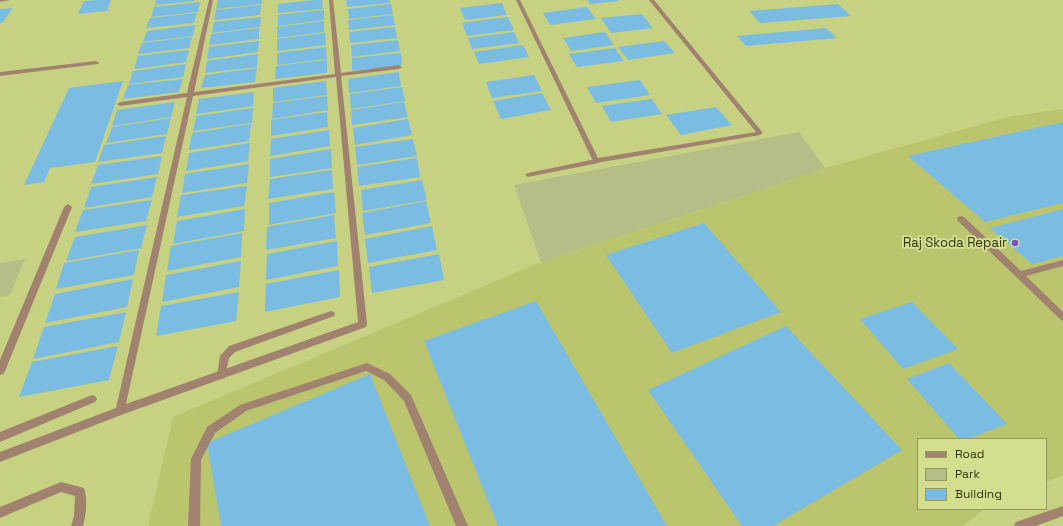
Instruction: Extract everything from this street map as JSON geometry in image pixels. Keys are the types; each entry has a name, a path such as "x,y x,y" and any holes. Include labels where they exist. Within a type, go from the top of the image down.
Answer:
{"street":[{"path":"0,1 8,0"},
{"path":"120,412 211,0"},
{"path":"0,457 362,324 331,0"},
{"path":"518,0 596,161"},
{"path":"528,175 596,161 760,133 651,0"},
{"path":"0,74 96,63"},
{"path":"120,104 399,67"},
{"path":"0,371 68,207"},
{"path":"961,219 1063,317"},
{"path":"1019,275 1063,263"},
{"path":"222,375 225,356 232,349 331,314"},
{"path":"194,526 196,459 211,430 243,408 367,367 387,377 408,398 462,526"},
{"path":"0,437 92,399"},
{"path":"0,513 61,487 80,492 80,516 77,526"},
{"path":"1020,526 1063,511"}],"shaded area":[{"path":"1063,109 1063,475 1047,482 1047,438 917,438 917,510 984,510 962,526 148,526 173,417 541,262 825,168 1007,117"}],"green space":[{"path":"799,132 825,168 541,262 514,185"},
{"path":"25,259 10,295 0,297 0,263"}],"building":[{"path":"111,0 107,11 78,14 84,1"},
{"path":"156,0 194,0 194,1 155,5"},
{"path":"218,0 262,0 262,4 216,9"},
{"path":"322,0 323,9 278,13 278,4"},
{"path":"346,0 390,0 390,3 347,7"},
{"path":"587,0 618,0 619,1 590,4"},
{"path":"200,2 198,12 151,17 154,7"},
{"path":"502,3 507,15 465,20 460,8"},
{"path":"391,4 393,14 349,19 348,9"},
{"path":"838,4 851,16 760,23 749,11"},
{"path":"261,5 260,15 214,20 216,10"},
{"path":"587,7 596,19 550,25 543,13"},
{"path":"13,8 2,23 0,23 0,9"},
{"path":"324,10 324,20 278,26 278,15"},
{"path":"197,13 194,23 146,28 150,18"},
{"path":"642,14 653,28 611,33 601,18"},
{"path":"393,15 395,25 349,30 348,20"},
{"path":"261,17 260,27 212,33 214,22"},
{"path":"508,17 514,30 467,36 462,23"},
{"path":"324,21 324,32 277,38 277,27"},
{"path":"195,25 193,36 143,42 147,31"},
{"path":"395,27 397,38 350,43 349,32"},
{"path":"259,28 259,39 209,45 211,34"},
{"path":"826,28 837,38 746,46 737,36"},
{"path":"514,32 519,43 472,49 468,38"},
{"path":"605,32 614,45 571,51 563,38"},
{"path":"325,33 326,45 277,51 277,39"},
{"path":"192,37 189,48 138,54 142,43"},
{"path":"398,40 400,51 352,57 351,45"},
{"path":"259,41 258,52 207,59 209,47"},
{"path":"664,41 675,53 628,60 618,47"},
{"path":"523,45 529,57 479,64 474,52"},
{"path":"326,47 327,59 277,65 277,53"},
{"path":"615,48 624,61 577,67 569,54"},
{"path":"189,50 186,62 134,69 138,56"},
{"path":"401,53 402,65 352,71 352,58"},
{"path":"258,54 257,67 205,73 207,61"},
{"path":"327,60 327,73 275,79 276,66"},
{"path":"186,64 183,77 129,84 133,71"},
{"path":"257,68 255,82 201,88 205,75"},
{"path":"399,72 401,86 349,93 348,79"},
{"path":"534,75 542,91 492,98 486,82"},
{"path":"183,79 179,92 123,99 128,85"},
{"path":"640,80 650,95 596,103 587,87"},
{"path":"123,81 95,162 50,168 44,182 24,185 69,88"},
{"path":"326,81 327,95 273,102 273,88"},
{"path":"402,87 405,101 351,109 350,94"},
{"path":"254,92 253,106 196,114 199,99"},
{"path":"542,93 551,110 501,119 493,101"},
{"path":"327,96 328,110 272,119 273,103"},
{"path":"652,99 662,114 611,122 602,106"},
{"path":"175,102 171,117 112,126 117,110"},
{"path":"404,102 408,117 352,125 351,110"},
{"path":"716,107 732,125 681,135 666,115"},
{"path":"253,108 252,123 193,131 196,116"},
{"path":"327,112 328,127 271,136 271,120"},
{"path":"171,118 167,134 106,143 112,127"},
{"path":"408,119 412,135 355,145 353,128"},
{"path":"1063,122 1063,203 985,222 908,156"},
{"path":"251,124 249,141 189,150 192,133"},
{"path":"329,130 330,146 270,156 271,139"},
{"path":"166,136 162,153 98,162 104,145"},
{"path":"413,139 417,156 357,165 355,147"},
{"path":"250,143 248,161 186,171 189,153"},
{"path":"331,149 332,168 270,177 270,159"},
{"path":"162,156 158,174 91,184 98,165"},
{"path":"417,158 420,177 359,186 357,167"},
{"path":"249,164 247,183 182,193 185,174"},
{"path":"332,170 333,189 268,199 270,179"},
{"path":"157,177 152,197 84,208 91,187"},
{"path":"422,180 427,200 363,211 361,190"},
{"path":"247,186 244,206 177,217 181,195"},
{"path":"334,192 336,213 269,225 269,203"},
{"path":"152,200 146,221 75,232 83,210"},
{"path":"426,201 431,223 365,235 362,213"},
{"path":"245,209 244,231 173,244 177,221"},
{"path":"1063,209 1063,256 1032,264 990,228"},
{"path":"334,215 336,238 266,250 267,227"},
{"path":"704,223 781,312 672,353 606,255"},
{"path":"147,225 141,248 66,261 75,237"},
{"path":"432,226 437,250 368,263 365,239"},
{"path":"242,233 241,257 167,271 171,246"},
{"path":"337,241 338,266 266,280 267,254"},
{"path":"139,250 134,275 56,289 64,263"},
{"path":"439,254 444,280 372,293 369,267"},
{"path":"241,261 239,287 162,302 166,275"},
{"path":"339,270 340,297 265,312 266,284"},
{"path":"133,279 127,307 45,323 55,294"},
{"path":"239,292 236,321 156,336 161,306"},
{"path":"536,301 667,526 498,526 424,341"},
{"path":"912,302 958,349 903,369 860,319"},
{"path":"126,312 119,342 33,359 44,327"},
{"path":"786,326 902,450 773,526 742,526 648,390"},
{"path":"118,346 109,380 19,397 32,362"},
{"path":"949,363 1007,424 971,438 958,438 907,379"},
{"path":"370,374 430,526 221,526 207,443"}],"place":[{"name":"Raj Skoda Repair","path":"1015,243"}]}
